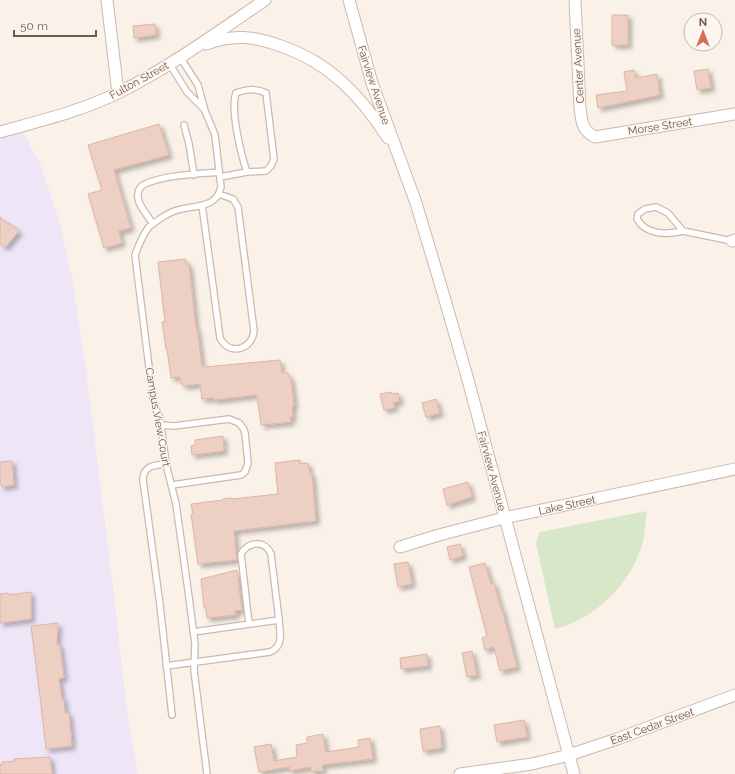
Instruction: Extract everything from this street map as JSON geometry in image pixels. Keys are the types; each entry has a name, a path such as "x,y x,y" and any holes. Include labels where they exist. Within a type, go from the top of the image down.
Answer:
{"street":[{"path":"107,0 118,93"},
{"name":"Fulton Street","path":"0,132 71,112 118,93 169,64 265,0"},
{"name":"Fairview Avenue","path":"349,0 372,83 404,169 447,308 574,774"},
{"name":"Center Avenue","path":"575,0 580,108 586,131"},
{"name":"Fairview Avenue","path":"184,54 213,41 236,37 259,39 303,54 330,72 355,96 378,123 394,148 404,169"},
{"name":"Morse Street","path":"586,131 595,137 735,114"},
{"name":"Lake Street","path":"400,547 504,518 735,469"},
{"name":"East Cedar Street","path":"460,774 532,764 569,755 618,740 735,695"}],"lane":[{"path":"184,54 198,85 205,111 215,135 221,187 219,194 233,199 238,207 254,331 250,343 244,347 236,349 228,348 223,344 220,338 202,205"},
{"path":"169,64 187,92 205,111"},
{"path":"152,224 139,202 137,195 139,188 144,184 159,180 194,175 266,171 271,166 274,160 266,93 259,90 247,89 236,93 234,99 242,154 247,172"},
{"path":"184,125 194,175"},
{"name":"Campus View Court","path":"207,774 194,670 193,632 176,504 166,464 160,418 153,399 135,255 142,237 152,224 172,212 210,203 216,199 219,194"},
{"path":"683,231 668,213 656,207 645,209 638,214 637,220 641,226 652,231 663,233 683,231 733,241"},
{"path":"161,425 174,426 229,419 239,423 245,433 248,463 245,472 241,475 172,485"},
{"path":"166,464 148,468 144,472 143,480 160,604 172,715"},
{"path":"166,666 270,652 275,650 280,641 271,554 269,549 265,546 254,544 244,548 241,554 249,624"},
{"path":"193,632 279,620"}],"shaded area":[{"path":"21,129 40,163 59,220 72,278 86,369 127,713 138,774 0,774 0,136"}],"green space":[{"path":"647,511 642,546 627,577 607,600 595,610 569,625 555,629 536,543 540,532"}],"building":[{"path":"612,15 628,15 628,45 612,45"},
{"path":"155,24 156,35 134,38 133,26"},
{"path":"708,69 711,88 697,90 694,71"},
{"path":"634,70 636,78 657,74 660,95 598,108 596,95 627,91 624,72"},
{"path":"159,124 169,155 114,170 131,228 119,231 122,243 104,248 88,194 102,190 88,145"},
{"path":"0,217 8,225 9,223 19,231 6,247 0,244"},
{"path":"185,259 186,264 189,264 202,366 205,367 280,360 282,373 288,373 289,378 291,378 294,406 292,407 293,417 290,417 291,422 261,425 257,395 214,400 213,398 202,399 200,384 185,386 181,383 180,377 171,378 162,322 165,322 158,262"},
{"path":"391,392 392,394 398,393 400,401 393,403 395,408 384,410 380,394"},
{"path":"436,399 440,413 426,417 422,403"},
{"path":"223,436 224,451 192,455 191,446 195,445 195,440"},
{"path":"300,460 300,464 308,463 310,474 312,474 316,521 234,531 237,560 198,564 191,504 231,498 278,494 275,463"},
{"path":"12,461 14,485 2,487 0,484 0,462"},
{"path":"468,482 472,497 447,505 443,489"},
{"path":"460,544 463,556 450,560 447,547"},
{"path":"408,562 412,584 398,587 394,564"},
{"path":"485,563 491,584 494,583 502,609 517,667 500,671 494,647 485,650 482,638 487,636 469,567"},
{"path":"237,570 242,610 235,611 236,615 207,618 206,608 204,608 201,579"},
{"path":"31,592 31,619 0,623 0,594 8,593 9,595"},
{"path":"58,623 57,645 60,645 64,678 59,679 62,699 64,699 65,713 69,713 72,746 46,749 31,626"},
{"path":"472,651 477,675 467,677 462,653"},
{"path":"427,654 428,666 401,669 400,658"},
{"path":"524,720 527,737 497,742 494,725"},
{"path":"440,726 442,748 423,751 420,729"},
{"path":"323,734 326,752 359,747 358,740 370,738 373,759 322,765 323,771 311,772 311,767 290,771 289,767 259,772 254,747 271,744 274,761 297,757 296,745 307,743 307,737"},
{"path":"50,757 52,774 0,774 0,765 2,765 2,762 15,761 14,759"}]}
